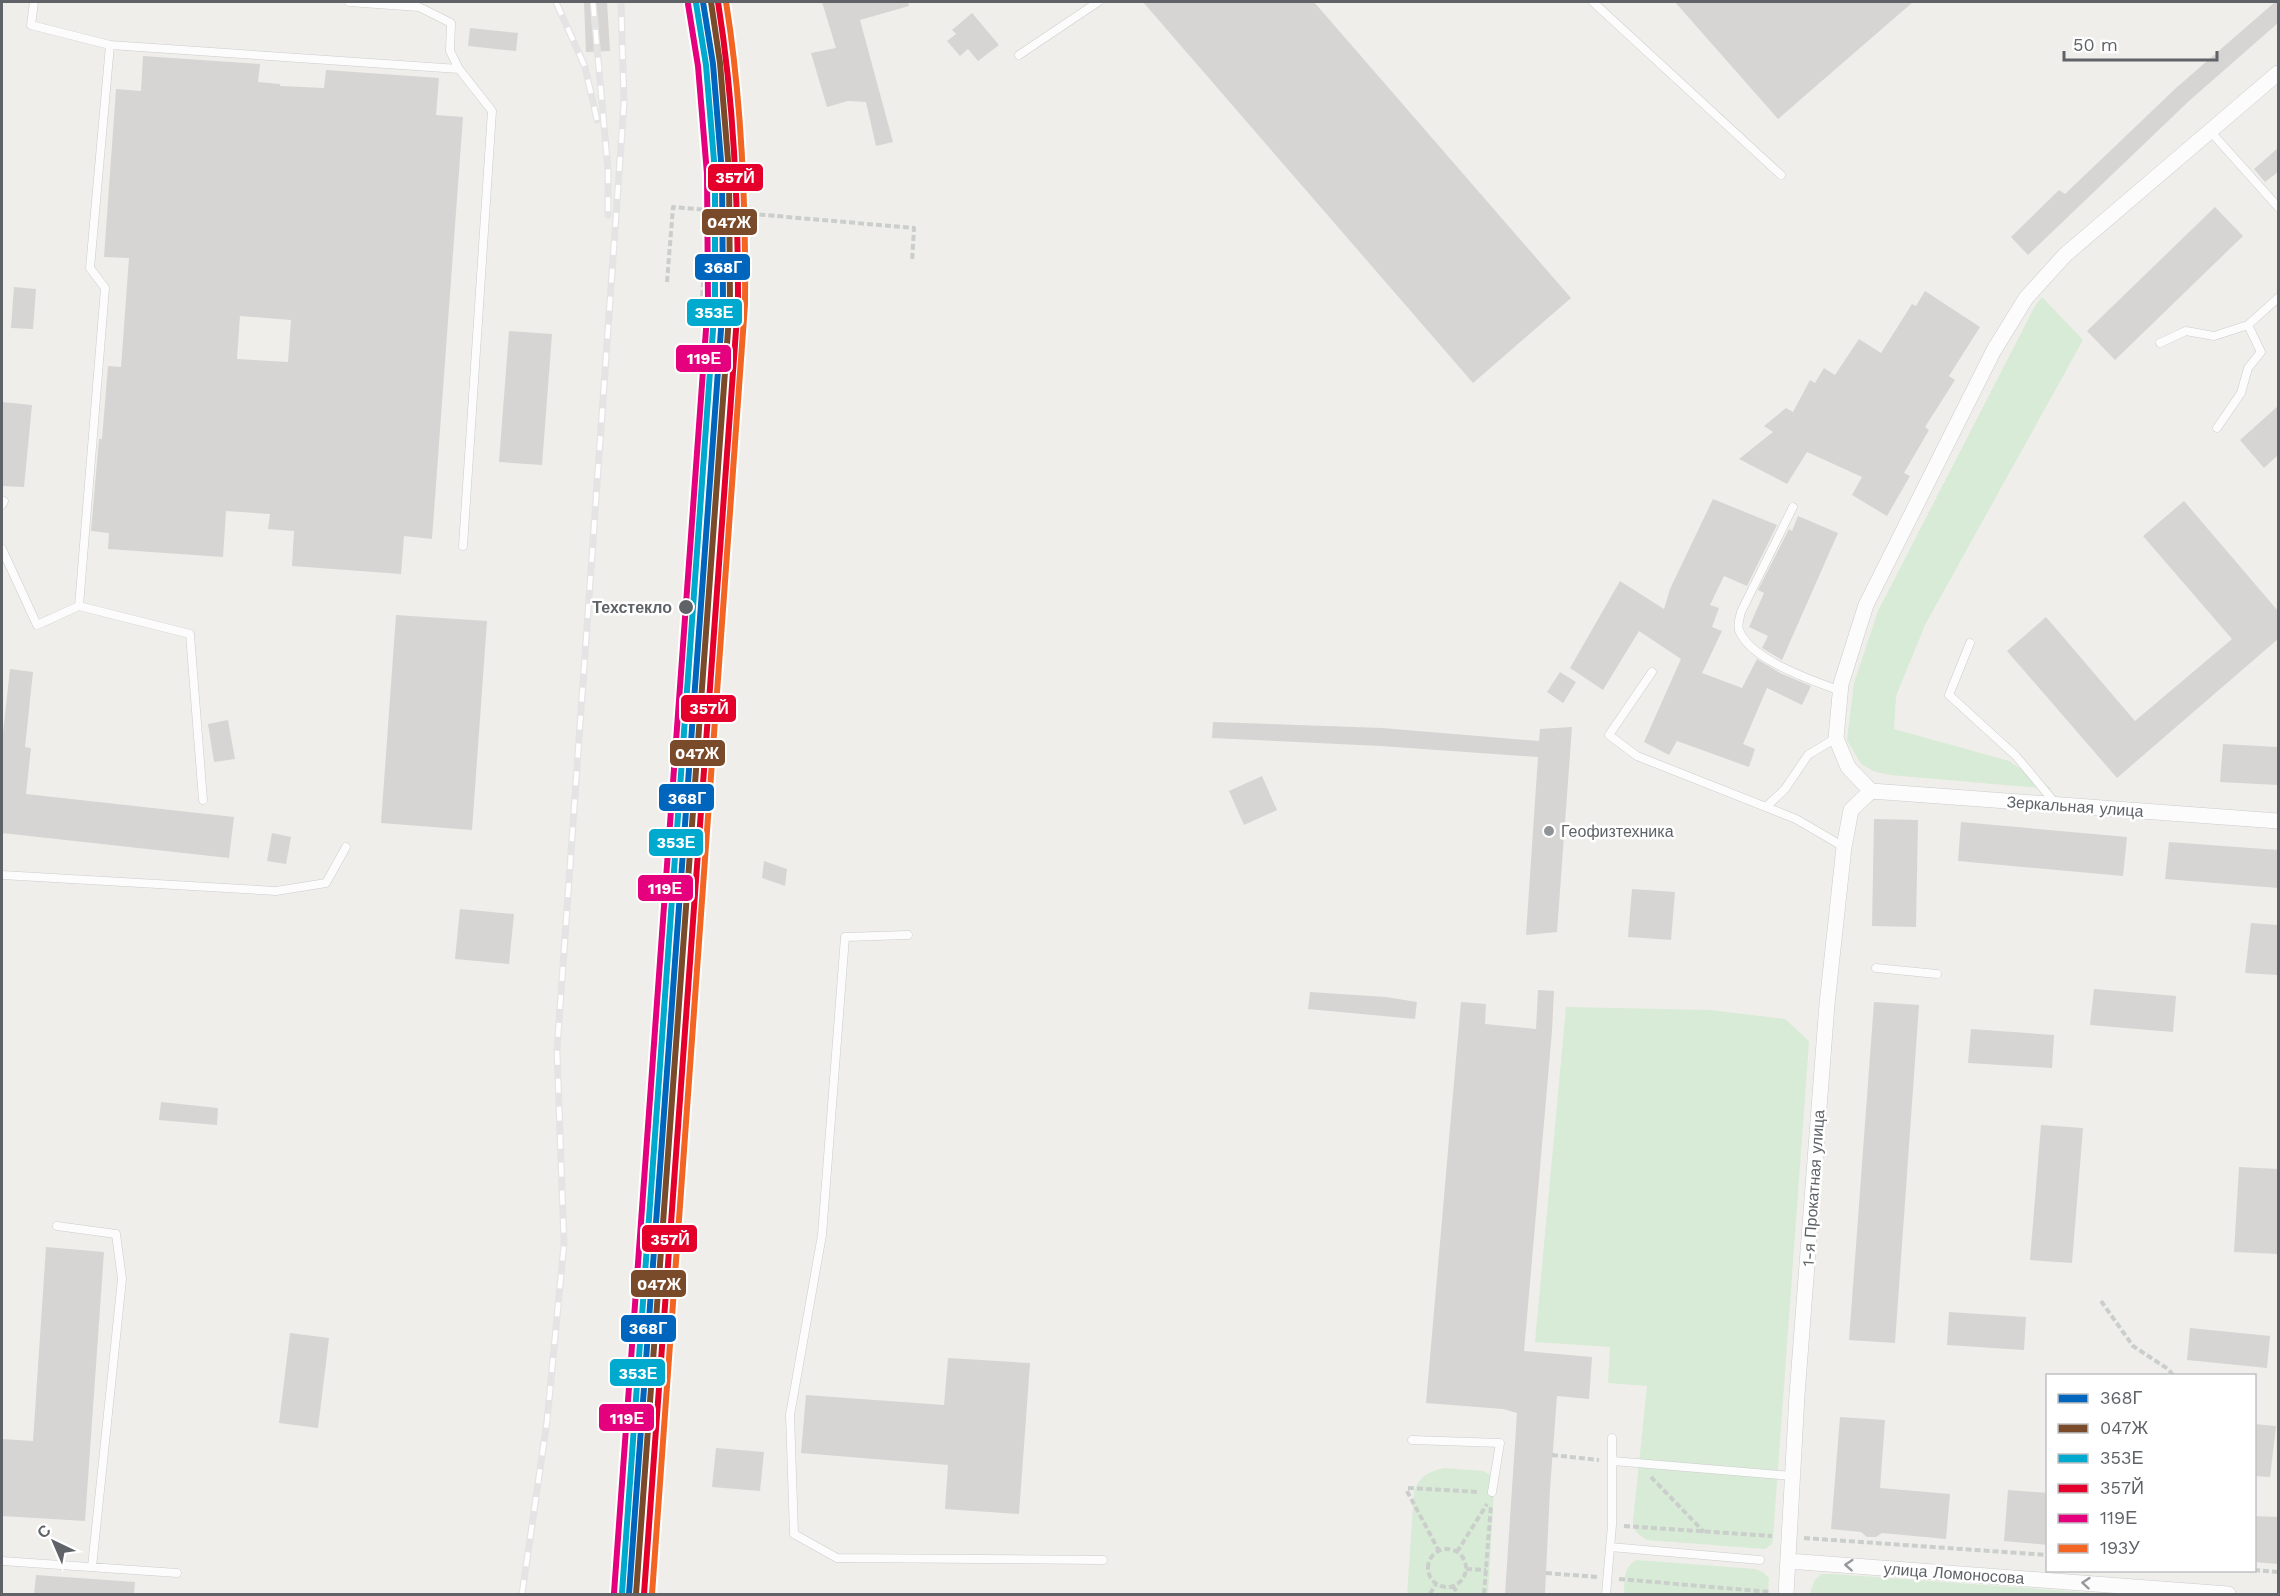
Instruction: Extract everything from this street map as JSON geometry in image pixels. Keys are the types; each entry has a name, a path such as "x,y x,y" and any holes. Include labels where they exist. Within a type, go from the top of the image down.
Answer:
{"street":[{"path":"1871,790 1848,767 1836,738 1840,691 1866,605 1994,350 2026,298 2065,255 2278,73"},
{"name":"Зеркальная улица","path":"1871,790 2278,821"},
{"name":"1-я Прокатная улица","path":"1786,1594 1792,1476 1827,1004 1844,847 1851,810 1871,790"},
{"name":"улица Ломоносова","path":"1788,1561 2228,1594"}],"lane":[{"path":"34,2 31,25 110,45 459,69"},
{"path":"349,2 419,7 451,23 450,51 459,69 492,111 463,546"},
{"path":"1019,55 1098,2"},
{"path":"1593,2 1780,175"},
{"path":"79,606 105,288 90,268 110,45"},
{"path":"2210,131 2278,207"},
{"path":"2160,344 2187,331 2214,336 2248,325 2278,298"},
{"path":"2217,428 2241,393 2248,368 2261,352 2248,325"},
{"path":"1793,507 1741,612 1738,627 1744,639 1758,652 1791,671 1840,691"},
{"path":"2,549 37,625 79,606 190,634 203,800"},
{"path":"1970,642 1949,695 2016,756 2056,804"},
{"path":"1652,672 1609,735 1637,756 1796,819 1844,847"},
{"path":"1766,807 1785,789 1808,755 1836,738"},
{"path":"2,875 276,891 326,883 346,848"},
{"path":"908,935 845,938 822,1235 790,1415 794,1533 837,1558 1103,1560"},
{"path":"1876,968 1936,974"},
{"path":"57,1226 116,1233 122,1279 92,1567"},
{"path":"1606,1594 1612,1526 1612,1438"},
{"path":"1412,1440 1500,1443 1492,1492"},
{"path":"1613,1461 1792,1476"},
{"path":"1610,1547 1760,1560"},
{"path":"2,1561 177,1573"}],"path":[{"path":"667,282 673,207 914,228 912,262"},
{"path":"701,314 708,210"},
{"path":"718,481 739,213"},
{"path":"2101,1301 2133,1346 2172,1374"},
{"path":"1552,1455 1613,1461"},
{"path":"1636,1463 1705,1532"},
{"path":"1439,1551 1408,1489 1492,1492"},
{"path":"1457,1552 1492,1496 1484,1594"},
{"path":"1612,1526 2046,1555"},
{"path":"1450,1549 1457,1552 1463,1557 1466,1569 1462,1580 1453,1586 1443,1587 1436,1584 1431,1580 1428,1567 1430,1559 1439,1551 1450,1549"},
{"path":"1466,1569 1486,1570"},
{"path":"2256,1570 2278,1572"},
{"path":"1546,1573 1786,1594"},
{"path":"1430,1594 1436,1584"},
{"path":"1453,1586 1458,1594"}],"green space":[{"path":"2042,297 2083,340 1925,625 1896,696 1894,729 2009,761 2052,789 1890,775 1873,771 1861,764 1847,740 1854,683 1878,611 2035,306"},
{"path":"1566,1007 1710,1010 1785,1019 1809,1041 1773,1538 1772,1544 1765,1549 1647,1540 1639,1535 1635,1531 1633,1521 1647,1386 1608,1383 1610,1347 1535,1342"},
{"path":"1444,1468 1484,1471 1490,1475 1494,1490 1488,1594 1407,1594 1414,1493 1425,1476"},
{"path":"1637,1560 1755,1569 1763,1572 1769,1578 1768,1594 1624,1594 1627,1570"},
{"path":"1821,1574 2108,1594 1810,1594 1814,1581"}],"building":[{"path":"584,2 607,2 610,51 586,52"},
{"path":"822,2 908,2 909,6 860,20 893,142 876,146 866,102 848,101 827,107 811,53 836,48"},
{"path":"1143,2 1314,2 1571,298 1473,383"},
{"path":"1675,2 1913,2 1778,119"},
{"path":"2275,2 2278,2 2278,23 2189,101 2028,255 2011,237 2059,190 2065,194 2176,88"},
{"path":"972,13 999,45 978,61 968,49 960,56 947,41 956,34 952,30"},
{"path":"470,28 518,33 516,51 468,46"},
{"path":"143,56 260,64 258,82 280,84 280,86 324,88 326,70 439,78 436,115 463,117 432,539 404,536 401,574 292,566 294,531 268,529 270,514 226,511 223,557 108,549 109,533 91,531 108,366 121,367 129,258 104,257 116,89 141,91","holes":["240,316 291,320 288,362 237,359"]},
{"path":"2278,148 2278,172 2265,182 2254,169"},
{"path":"2215,207 2243,236 2115,360 2087,331"},
{"path":"14,287 36,289 33,329 11,328"},
{"path":"1925,291 1980,327 1949,376 1955,380 1925,427 1929,430 1904,473 1910,476 1887,516 1852,495 1862,477 1807,452 1787,484 1739,459 1773,432 1764,426 1786,408 1793,412 1810,380 1815,383 1824,368 1835,375 1859,339 1881,353 1912,304 1916,306"},
{"path":"509,331 552,334 542,465 499,462"},
{"path":"2,402 32,405 24,487 2,486"},
{"path":"2278,406 2278,455 2264,468 2240,440"},
{"path":"1713,499 1777,525 1747,586 1724,576 1710,605 1719,608 1712,627 1722,631 1702,673 1742,688 1757,659 1780,673 1811,686 1802,705 1767,688 1743,744 1755,749 1749,767 1677,741 1669,755 1644,742 1681,659 1639,631 1603,690 1570,668 1620,581 1664,609 1670,589"},
{"path":"2184,501 2278,611 2278,639 2117,778 2007,651 2046,617 2135,721 2232,639 2143,536"},
{"path":"1798,516 1838,533 1782,660 1762,648 1768,636 1749,627 1764,593 1758,590 1789,529 1792,531"},
{"path":"396,615 487,621 472,830 381,823"},
{"path":"10,669 33,672 25,747 31,748 26,794 234,817 229,858 2,833 2,742"},
{"path":"1560,672 1576,682 1563,703 1547,692"},
{"path":"228,720 235,759 214,762 208,724"},
{"path":"1213,722 1382,728 1539,741 1540,729 1572,727 1557,932 1526,935 1538,757 1381,746 1212,738"},
{"path":"2223,744 2278,747 2278,785 2220,782"},
{"path":"1262,776 1277,810 1244,825 1229,791"},
{"path":"1874,819 1918,820 1916,927 1872,926"},
{"path":"1961,822 2127,837 2123,876 1958,861"},
{"path":"272,833 291,837 286,864 267,861"},
{"path":"2169,842 2278,850 2278,888 2165,879"},
{"path":"764,861 787,869 785,886 762,878"},
{"path":"1632,889 1675,892 1671,940 1628,937"},
{"path":"460,909 514,914 509,964 455,959"},
{"path":"2251,923 2278,925 2278,975 2245,973"},
{"path":"2094,989 2176,996 2173,1032 2090,1025"},
{"path":"1538,990 1554,991 1524,1351 1592,1357 1589,1399 1557,1396 1545,1594 1505,1594 1517,1413 1503,1409 1426,1403 1461,1002 1486,1004 1485,1024 1536,1029"},
{"path":"1310,992 1386,997 1417,1002 1415,1019 1308,1009"},
{"path":"1874,1002 1919,1005 1895,1343 1849,1340"},
{"path":"1971,1029 2054,1035 2052,1068 1968,1063"},
{"path":"161,1102 218,1108 217,1125 159,1120"},
{"path":"2041,1125 2083,1128 2072,1263 2030,1260"},
{"path":"2239,1167 2278,1169 2278,1254 2234,1252"},
{"path":"46,1247 104,1252 85,1521 2,1516 2,1439 33,1441"},
{"path":"1949,1312 2026,1317 2024,1350 1947,1345"},
{"path":"2190,1328 2270,1336 2267,1368 2187,1360"},
{"path":"290,1333 329,1338 318,1428 279,1423"},
{"path":"948,1358 1030,1363 1019,1514 945,1509 948,1465 801,1453 806,1395 944,1405"},
{"path":"1840,1417 1885,1420 1880,1488 1950,1494 1946,1539 1882,1533 1876,1537 1867,1537 1861,1532 1831,1529"},
{"path":"2256,1424 2276,1426 2270,1477 2256,1476"},
{"path":"716,1448 764,1452 760,1491 712,1487"},
{"path":"2008,1490 2046,1493 2046,1545 2004,1541"},
{"path":"2256,1516 2278,1517 2278,1564 2256,1562"},
{"path":"36,1575 135,1582 134,1594 34,1594"}],"railway":[{"path":"556,2 585,67 597,120"},
{"path":"593,2 608,170 608,215"},
{"path":"522,1594 547,1421 564,1244 557,1050 624,103 621,2"}],"transit line":[{"name":"368Г","path":"629,1594 723,302 722,173 713,64 703,2"},
{"name":"047Ж","path":"636,1594 730,303 729,172 720,63 711,2"},
{"name":"357Й","path":"644,1594 738,303 734,152 728,77 718,2"},
{"name":"193У","path":"652,1594 745,304 742,152 736,77 726,2"},
{"name":"353Е","path":"622,1593 715,302 715,173 706,65 696,3"},
{"name":"119Е","path":"614,1593 708,302 707,174 698,66 688,4"}],"place":[{"name":"Техстекло","path":"686,607"},
{"name":"Геофизтехника","path":"1549,831"}]}
